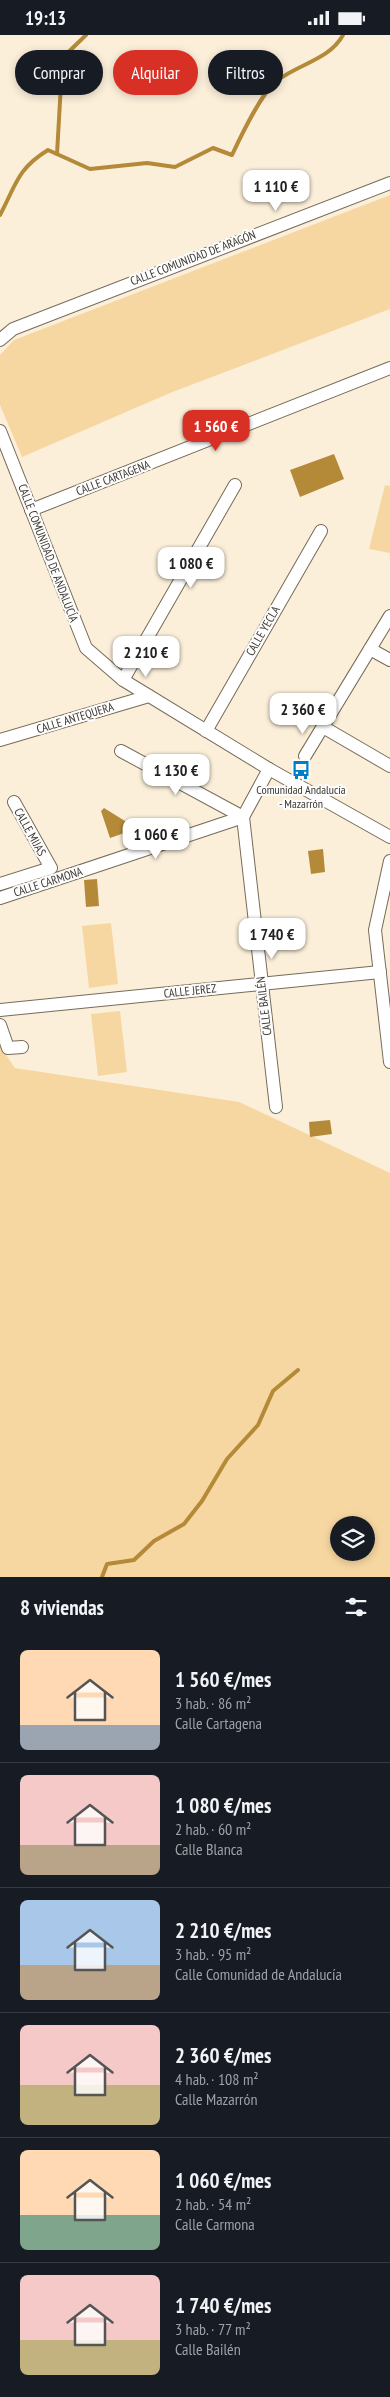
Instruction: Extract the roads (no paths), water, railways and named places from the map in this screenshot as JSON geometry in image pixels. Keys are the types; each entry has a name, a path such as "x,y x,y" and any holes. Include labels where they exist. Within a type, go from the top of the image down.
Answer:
{"street":[{"name":"CALLE COMUNIDAD DE ARAGÓN","path":"0,340 13,329 171,266 390,183"},
{"name":"CALLE CARTAGENA","path":"31,510 390,369"},
{"name":"CALLE COMUNIDAD DE ANDALUCÍA","path":"0,431 86,648 123,680 269,769 390,837"},
{"path":"123,680 235,485"},
{"name":"CALLE YECLA","path":"206,731 320,531"},
{"path":"305,756 390,616"},
{"path":"370,649 390,660"},
{"name":"CALLE ANTEQUERA","path":"0,741 149,696"},
{"path":"323,727 390,766"},
{"path":"121,751 244,817 269,769"},
{"name":"CALLE MIJAS","path":"0,883 51,868 14,802"},
{"name":"CALLE CARMONA","path":"0,898 244,817"},
{"name":"CALLE BAILÉN","path":"244,817 276,1107"},
{"path":"390,861 375,930 390,1062"},
{"name":"CALLE JEREZ","path":"0,1010 380,972"},
{"path":"0,1025 8,1048 22,1047"}],"waterway":[{"path":"57,154 61,84 53,80 38,78 40,72 55,65 86,35"},
{"path":"0,215 23,171 48,150 90,169 147,163 175,167 213,148 232,155 252,115 272,86 286,74 322,56 343,35"},
{"path":"102,1577 107,1564 134,1560 154,1541 184,1524 202,1501 227,1459 258,1425 273,1391 298,1370"}],"place":[{"name":"Comunidad Andalucía - Mazarrón","path":"301,770"}]}
